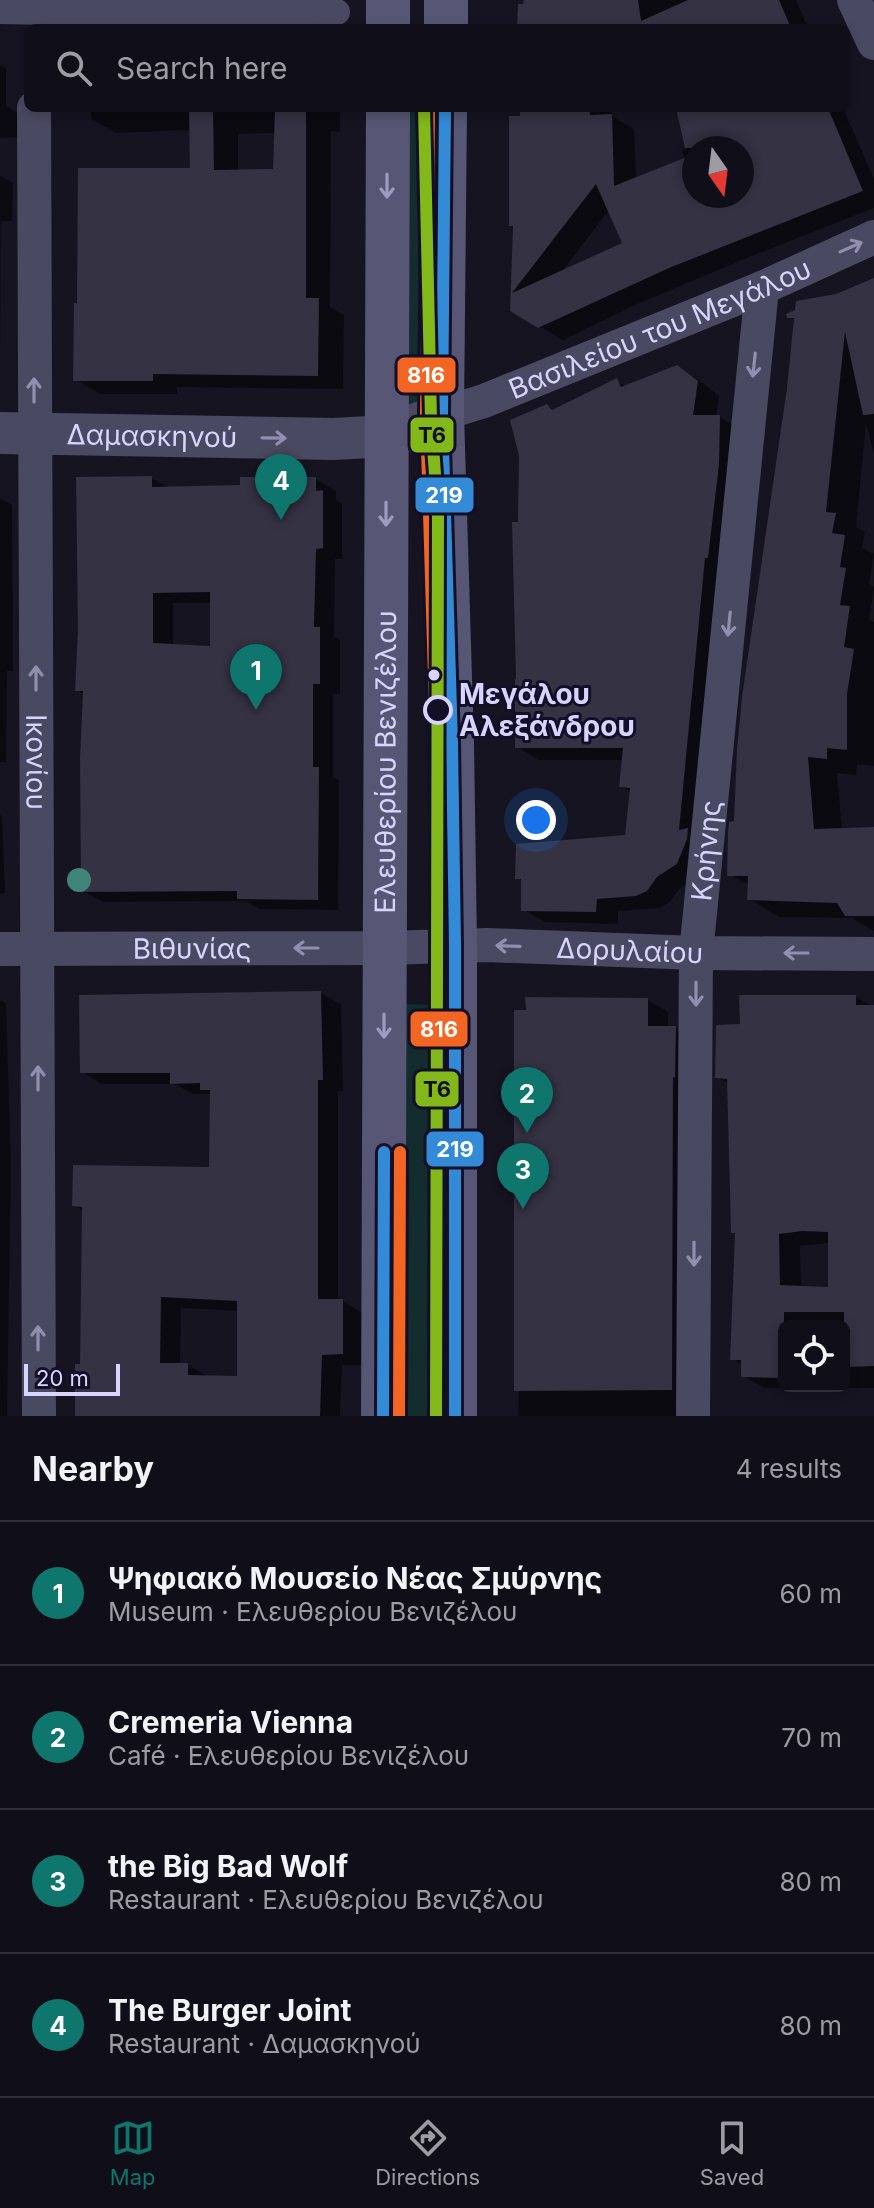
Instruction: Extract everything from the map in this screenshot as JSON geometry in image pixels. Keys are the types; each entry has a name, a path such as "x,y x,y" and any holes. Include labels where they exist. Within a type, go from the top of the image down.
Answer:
{"main road":[{"path":"388,0 388,24"},
{"path":"446,0 446,24"},
{"name":"Ελευθερίου Βενιζέλου","path":"383,1416 388,112"},
{"path":"445,112 442,414 455,945 455,1416"}],"street":[{"path":"854,0 874,43"},
{"path":"0,7 35,12 337,12"},
{"name":"Ικονίου","path":"34,112 17,433 38,949 39,1416"},
{"name":"Βασιλείου του Μεγάλου","path":"442,414 484,401 762,288 874,237"},
{"name":"Κρήνης","path":"693,1416 696,953 762,288"},
{"name":"Δαμασκηνού","path":"17,433 334,439 387,436 442,414"},
{"name":"Δορυλαίου","path":"384,948 455,945 696,953 874,954"},
{"name":"Βιθυνίας","path":"0,949 384,948"}],"green space":[{"path":"393,112 441,112 436,408 392,428"},
{"path":"397,1004 447,1005 446,1416 396,1416"}],"building":[{"path":"524,0 638,0 641,21 688,0 779,0 789,24 517,24 518,4 523,4"},
{"path":"189,112 213,112 214,170 273,169 275,112 306,112 306,298 319,298 318,376 153,374 153,381 73,381 78,168 190,168"},
{"path":"520,112 612,114 614,186 682,159 682,208 754,208 754,136 682,136 677,112 830,112 863,191 669,268 538,328 510,311 513,226 509,226 509,116 520,116","holes":["596,184 622,243 512,293"]},
{"path":"874,278 874,414 863,415 845,332 826,512 836,513 832,533 845,535 840,567 846,568 840,605 850,606 844,647 854,649 847,694 847,750 827,748 827,759 808,757 814,829 874,827 874,916 845,916 837,903 747,900 748,876 727,876 728,833 729,822 734,821 742,697 787,388 794,318 787,318 786,314 795,310 796,301 836,294"},
{"path":"677,365 698,381 693,415 720,415 719,464 708,558 705,558 679,830 688,828 687,839 677,864 657,877 647,891 636,896 597,899 596,912 521,911 521,879 515,879 516,844 625,835 630,788 619,787 623,748 515,748 512,522 518,522 519,456 510,420 547,404 552,410 617,378 621,387"},
{"path":"152,476 152,487 240,485 240,477 316,477 316,491 323,490 323,548 316,549 314,627 320,627 320,684 313,684 313,767 319,767 318,900 237,899 237,891 81,892 83,691 75,691 78,629 76,477","holes":["210,592 210,646 153,643 153,593"]},
{"path":"321,991 323,1080 318,1080 318,1299 343,1299 343,1354 322,1355 320,1416 75,1416 75,1364 80,1364 82,1207 72,1206 73,1165 209,1167 210,1090 200,1090 200,1083 170,1084 170,1073 80,1073 79,995","holes":["161,1297 237,1301 237,1376 188,1375 188,1363 160,1363"]},
{"path":"739,995 856,995 856,1005 874,1005 874,1366 850,1367 850,1320 844,1320 844,1312 784,1312 784,1320 778,1320 778,1378 741,1377 741,1360 730,1360 735,1233 731,1233 727,1079 715,1078 716,1025 740,1024","holes":["828,1232 828,1287 780,1285 779,1234"]},
{"path":"525,997 648,998 648,1026 676,1026 673,1077 672,1390 514,1391 514,1010 526,1010"}],"transit line":[{"name":"Τ6","path":"424,112 431,419 438,516 436,1416"},
{"name":"816","path":"429,112 426,414 439,945 439,1416"},
{"name":"219","path":"445,112 442,414 455,945 455,1416"},
{"name":"219","path":"383,1416 384,1152"},
{"name":"816","path":"399,1416 400,1152"}],"place":[{"name":"The Burger Joint","path":"281,520"},
{"name":"Ψηφιακό Μουσείο Νέας Σμύρνης","path":"256,710"},
{"name":"Μεγάλου Αλεξάνδρου","path":"438,710"},
{"name":"Cremeria Vienna","path":"527,1133"},
{"name":"the Big Bad Wolf","path":"523,1209"}]}
